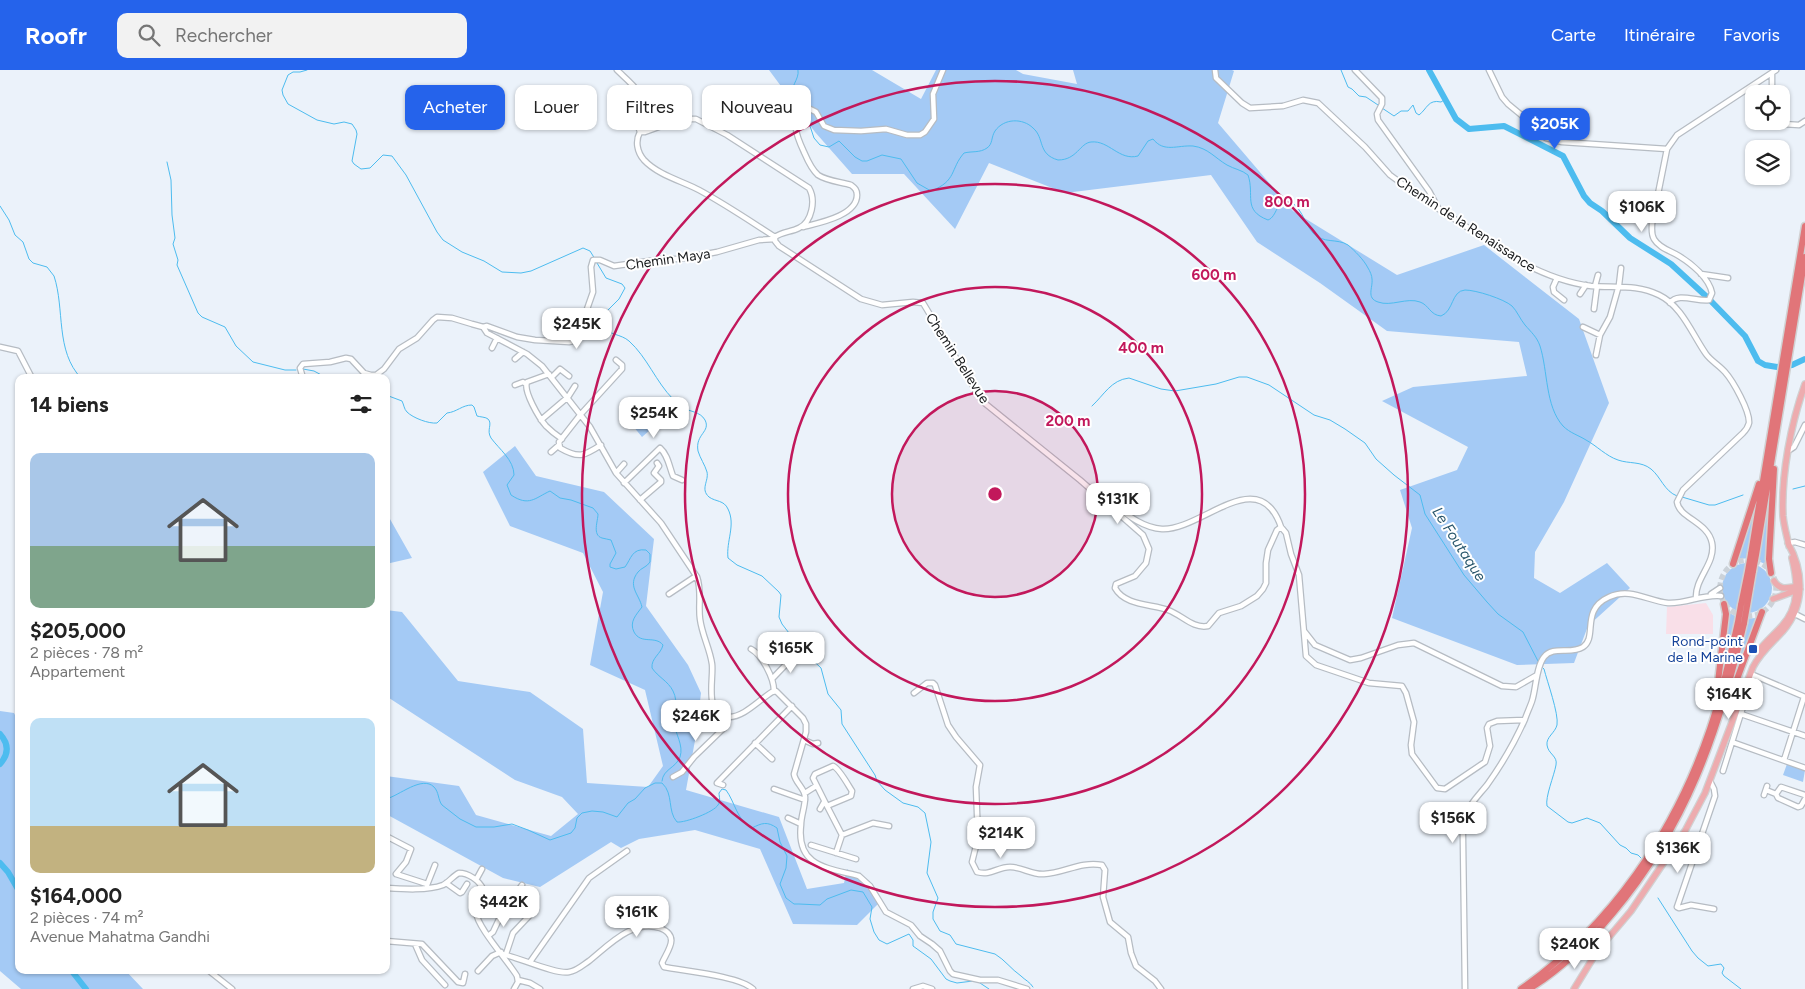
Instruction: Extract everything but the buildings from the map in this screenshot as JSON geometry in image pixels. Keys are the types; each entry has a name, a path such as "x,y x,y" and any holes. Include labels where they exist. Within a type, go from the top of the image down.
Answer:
{"highway":[{"path":"1789,340 1805,226"},
{"path":"1702,765 1724,703 1741,622 1779,395 1805,257"},
{"path":"1733,564 1756,492 1779,395"},
{"path":"1771,573 1769,559 1779,395"},
{"path":"1753,554 1774,414"},
{"path":"1678,805 1704,738 1716,698 1726,614 1724,604"},
{"path":"1529,989 1557,969 1586,944 1640,879 1675,822 1714,742 1762,612"},
{"path":"1521,989 1564,955 1583,936 1622,893 1655,845 1694,772 1710,729 1741,622"}],"main road":[{"path":"1577,989 1598,950 1630,912 1685,831 1710,782 1749,665 1776,635 1776,632 1794,611 1799,588 1784,524 1783,498 1794,416 1805,384"},
{"path":"1727,731 1762,649 1788,624 1794,611 1799,588 1798,565 1788,543"},
{"path":"1790,587 1794,581 1794,568"},
{"path":"1774,581 1781,588 1799,588"},
{"path":"1774,599 1799,588"},
{"path":"1783,595 1792,598 1794,611"},
{"path":"1577,989 1587,976 1590,965"}],"street":[{"path":"617,70 644,100 646,111 639,129 638,150 648,164 701,191 775,238 834,218 846,212 854,204 857,194 852,185 822,177 813,169 796,134 796,125 799,117 810,109 816,112 824,126 834,130 886,129 920,135 925,132 934,119 933,94 943,70"},
{"name":"Chemin de la Renaissance","path":"1215,70 1216,78 1242,103 1250,108 1283,106 1304,100 1318,103 1365,147 1390,175 1523,263 1557,278 1586,285 1636,288 1657,294 1670,303 1689,326 1708,356 1727,374 1748,416 1748,426 1743,433 1683,490 1677,502 1680,509 1708,532 1712,543 1711,558 1697,588 1696,598"},
{"path":"1356,70 1381,95 1382,104 1377,114 1378,120 1429,191 1438,208"},
{"path":"1489,70 1495,84 1508,104 1525,118 1533,130 1546,138 1569,143 1667,149"},
{"path":"1670,303 1674,298 1679,297 1699,300 1711,298 1711,288 1701,274 1688,262 1658,244 1652,236 1652,224 1667,149 1677,135 1774,71"},
{"path":"1773,85 1774,71"},
{"path":"640,132 688,118 696,119 727,136 809,188 812,195 812,206 807,221 801,228"},
{"path":"1790,124 1799,125 1805,121"},
{"name":"Chemin Maya","path":"483,328 487,326 527,339 576,341 582,336 586,312 593,292 591,267 595,260 614,266 663,259 685,259 775,238"},
{"name":"Chemin Bellevue","path":"775,238 779,246 861,299 882,305 922,303 982,401 1139,530 1148,544 1148,558 1143,567 1132,578 1117,583 1115,587 1117,591 1137,603 1168,610 1197,626 1208,626 1219,612 1241,606 1260,593 1266,583 1268,550 1277,530 1281,527"},
{"path":"1596,355 1600,335 1610,320 1619,286 1621,268"},
{"path":"1701,274 1728,278"},
{"path":"1594,309 1598,275"},
{"path":"1557,278 1553,287 1554,292 1564,300"},
{"path":"1580,294 1586,285"},
{"path":"377,374 384,369 399,349 417,338 437,318 452,318 483,328 487,333 536,360 581,414 616,473 661,523 696,576 699,584 700,620 712,664 711,700 721,714 729,717 744,712 774,691"},
{"path":"1583,327 1600,335"},
{"path":"492,348 497,338"},
{"path":"0,347 18,351 30,374"},
{"path":"515,359 523,352"},
{"path":"302,374 300,368 306,363 330,362 346,358 351,359 364,373 368,374"},
{"path":"550,452 559,445 581,414 622,370 622,365 616,360"},
{"path":"526,384 529,380 550,376 560,369 569,376"},
{"path":"515,385 522,382 526,384"},
{"path":"526,384 526,388 541,420 552,432 562,439"},
{"path":"541,420 568,397 575,386"},
{"path":"1788,451 1794,447 1805,425"},
{"path":"559,445 560,448 577,456 588,453 601,445"},
{"path":"624,483 660,448 663,449 670,464 673,476 682,480"},
{"path":"640,500 661,482 654,473 659,466 657,463"},
{"path":"616,473 624,464"},
{"path":"1088,487 1136,520 1154,528 1164,529 1177,527 1236,501 1248,498 1259,500 1265,504 1279,520 1281,527 1286,533 1299,575 1305,654 1313,663 1369,683 1400,684 1404,688 1414,722 1410,746 1412,754 1434,786 1439,790 1447,787 1485,762 1490,746 1487,728 1489,724 1497,721 1524,720"},
{"path":"1788,543 1795,542 1805,545"},
{"path":"669,594 696,576"},
{"path":"1710,595 1720,588"},
{"path":"1464,989 1463,822 1469,806 1504,760 1524,720 1532,701 1540,665 1550,652 1577,650 1585,645 1588,640 1593,611 1609,597 1628,593 1668,602 1710,595 1721,596"},
{"path":"1794,611 1805,619"},
{"path":"1303,630 1315,645 1344,658 1361,658 1398,645 1414,643 1502,686 1516,687 1538,674"},
{"path":"751,649 768,667 774,691"},
{"path":"772,679 795,655"},
{"path":"1723,771 1752,675 1804,697 1784,760"},
{"path":"914,692 927,684 933,683 935,685 948,725 980,765 976,787 978,838 972,862 977,872 991,873 1002,868 1012,867 1038,875 1078,865 1102,865 1105,870 1103,897 1110,922 1128,937 1136,966 1155,981 1161,989"},
{"path":"774,691 779,693 792,706 806,724 804,740 794,774 804,793 805,800 801,824 802,842 810,860 822,867 859,876 867,882 886,912 911,925 920,936 940,951 950,972 980,980 998,980 1027,989"},
{"path":"723,785 717,783 792,706"},
{"path":"1741,714 1805,736"},
{"path":"673,777 682,772 694,757 724,728 729,717"},
{"path":"804,740 813,744 818,743"},
{"path":"1732,742 1805,768"},
{"path":"755,743 772,758"},
{"path":"820,809 826,804 850,796 852,789 835,766 811,776 820,791 826,804 842,834 836,853"},
{"path":"1710,782 1714,788 1715,796 1677,906 1679,908 1696,905 1714,909"},
{"path":"804,793 816,786"},
{"path":"1776,794 1779,788 1784,787 1805,795"},
{"path":"774,789 805,800"},
{"path":"1766,791 1776,794 1778,798 1798,806 1801,806 1805,799"},
{"path":"869,816 871,823"},
{"path":"788,818 801,824"},
{"path":"842,834 871,823 889,826"},
{"path":"390,838 417,851"},
{"path":"811,845 856,859"},
{"path":"411,849 406,862 396,874 426,886"},
{"path":"530,962 589,878 628,851"},
{"path":"426,886 435,866"},
{"path":"476,880 482,869"},
{"path":"390,888 436,887 446,883 459,873 466,874 476,880 482,889 476,909 477,916 488,936 503,953 516,973 518,980 514,989"},
{"path":"446,883 460,892 462,892 467,884"},
{"path":"488,936 493,932 501,915 522,885"},
{"path":"503,953 513,933 530,916"},
{"path":"478,971 492,956 503,953 555,971 568,972 581,967 632,930 651,927 665,931 671,940 671,946 662,964 664,967 702,973 745,984 752,989"},
{"path":"390,941 425,946 458,982 463,983 465,974"},
{"path":"416,944 422,960 445,985"},
{"path":"213,974 232,989"},
{"path":"518,980 528,982 540,989"},
{"path":"912,989 923,986 932,989"}],"shaded area":[{"path":"769,70 872,70 921,99 936,70 1016,70 1023,74 1077,84 1073,70 1234,71 1218,123 1293,211 1397,275 1484,245 1579,319 1609,403 1564,502 1535,552 1534,578 1560,593 1607,563 1630,588 1588,626 1574,663 1517,665 1392,618 1412,528 1400,490 1457,470 1468,447 1382,401 1413,387 1527,376 1519,342 1387,331 1320,283 1257,242 1211,175 1065,193 989,163 955,229 904,174 852,174 811,127 811,85 780,85"},
{"path":"657,406 666,416 642,437 633,426"},
{"path":"515,446 536,476 604,492 654,539 646,606 688,665 701,693 686,790 779,817 807,889 844,883 847,869 881,901 857,925 793,924 760,849 695,830 639,839 621,848 611,842 540,887 503,878 390,816 390,777 459,786 476,815 551,836 578,814 562,797 515,780 390,699 390,610 402,612 458,681 530,692 583,729 587,783 648,787 663,766 645,690 590,665 603,592 583,553 510,526 483,472"},
{"path":"1771,485 1767,565 1752,558 1737,559 1758,493 1748,551 1759,553"},
{"path":"390,519 412,558 390,563"},
{"path":"1742,563 1752,563 1765,570 1772,583 1772,593 1765,606 1752,613 1742,613 1733,609 1726,602 1722,593 1722,583 1726,574 1733,567"},
{"path":"1706,603 1713,615 1713,634 1666,634 1667,607"},
{"path":"1728,612 1741,618 1756,618 1732,686 1746,624 1728,657 1719,690"},
{"path":"0,711 14,713 15,715 15,974 129,974 143,989 21,989 0,971"},
{"path":"1787,764 1805,770 1803,782 1783,775"}],"waterway":[{"path":"307,70 293,72 288,75 282,90 288,104 317,120 334,124 344,122 352,124 357,134 352,161 361,169 370,168 383,155 392,156 406,175 443,240 502,272 521,273 531,271 583,248 590,251 595,259"},
{"path":"794,85 798,70"},
{"path":"1341,70 1348,87 1359,96 1366,97 1378,105"},
{"path":"1429,70 1456,119 1469,129 1504,126 1563,156 1584,196 1590,203 1602,211 1630,238 1671,264 1708,298 1745,336 1758,361 1765,365 1777,367 1792,365 1805,359"},
{"path":"1382,108 1394,116 1401,111 1408,111 1413,105 1416,113 1419,115 1430,103 1444,100"},
{"path":"811,129 814,138 820,145 829,147 839,141 855,157 862,161 882,155 901,159 917,183 931,191 949,179 964,153 984,150 990,144 995,131 999,127 1014,121 1024,122 1033,128 1037,132 1047,154 1058,160 1074,155 1084,145 1091,142 1103,144 1125,156 1131,157 1138,156 1148,141 1153,139 1166,147 1193,146 1203,149 1227,165 1248,175 1252,207 1260,216 1268,220 1279,205 1287,201 1295,206 1313,233 1321,239 1344,243 1351,247 1370,272 1372,279 1371,295 1374,300 1383,303 1420,302 1434,314 1441,316 1448,310 1457,294 1465,290 1490,295 1512,306 1539,343 1553,409 1563,426 1614,458 1647,466 1669,491 1677,496"},
{"path":"167,162 171,180 175,238 173,244 178,260 177,265 198,313 202,317 225,327 236,346 253,362 285,370 296,370"},
{"path":"0,206 9,220 15,235 23,242 29,259 33,263 47,267 54,276 64,343 67,355 78,374"},
{"path":"597,263 606,278 622,284 625,288 619,299 605,313 603,327 608,332 629,341 641,354 661,385 673,399 685,409 697,413 705,420 706,428 699,441 698,451 707,472 706,494 724,504 730,515 731,527 728,558 737,565 762,576 779,592 781,595 779,617 782,624 803,651 821,668 828,694 841,710 842,724 877,781 885,790 903,803 918,807 925,813 931,842 927,873 938,898 933,912 933,919 940,931 950,935 956,944 995,954 1033,987"},
{"path":"303,369 320,374"},
{"name":"Le Foutaque","path":"1092,406 1108,389 1123,379 1129,378 1161,389 1175,391 1216,384 1239,377 1247,377 1269,385 1314,415 1330,420 1365,443 1376,459 1420,495 1425,514 1464,575 1498,614 1523,632 1539,663"},
{"path":"390,396 402,401 406,411 413,416 426,422 434,423 437,423 447,413 472,405 477,416 488,419 491,438 512,464 514,475 507,485 511,495 517,499 527,501 536,499 550,491 560,498 593,508 598,514 597,534 602,538 611,540 616,553 610,567 616,569 625,567 632,555 641,550 646,550 650,554 650,562 635,577 634,586 642,607 632,625 634,632 640,638 660,642 663,645 653,661 652,668 671,688 676,699 674,722 681,753 676,764 665,774 662,781"},
{"path":"1793,489 1805,486"},
{"path":"1682,497 1715,505 1743,495"},
{"name":"Le Foutaque","path":"1541,666 1544,669 1555,706 1557,720 1556,728 1547,742 1549,751 1556,762 1547,797 1547,806 1568,822 1572,823 1587,818 1600,823 1620,845 1641,858"},
{"path":"0,734 7,749 0,764"},
{"path":"390,797 410,787 423,783 429,784 436,789 442,805 460,819 476,827 512,824 550,840 571,833 575,828 577,818 582,813 592,811 603,812 617,817 628,803 635,799 645,788 655,783 662,783 666,787 672,813 677,822 692,819 711,811 719,804 719,793 722,789 726,790 747,825 752,828 767,824 777,828 780,842 787,856 786,868 780,884 786,898 794,904 820,905 827,899 851,890 863,892 872,907 870,919 879,940 887,944 909,934 913,940 913,946 931,959 946,979 957,983 973,981"},
{"path":"0,863 15,884"},
{"name":"Le Foutaque","path":"1658,898 1698,958 1708,966 1721,964 1724,968 1722,973 1724,976 1741,989"},
{"path":"74,974 86,989"},
{"path":"977,981 989,989"}],"tunnel":[{"path":"1748,560 1759,562 1768,568 1774,577 1776,588 1774,599 1768,608 1759,614 1748,616 1737,614 1728,608 1722,599 1720,588 1722,577 1728,568 1737,562 1748,560"}],"place":[{"name":"Rond-point de la Marine","path":"1753,649"}]}
